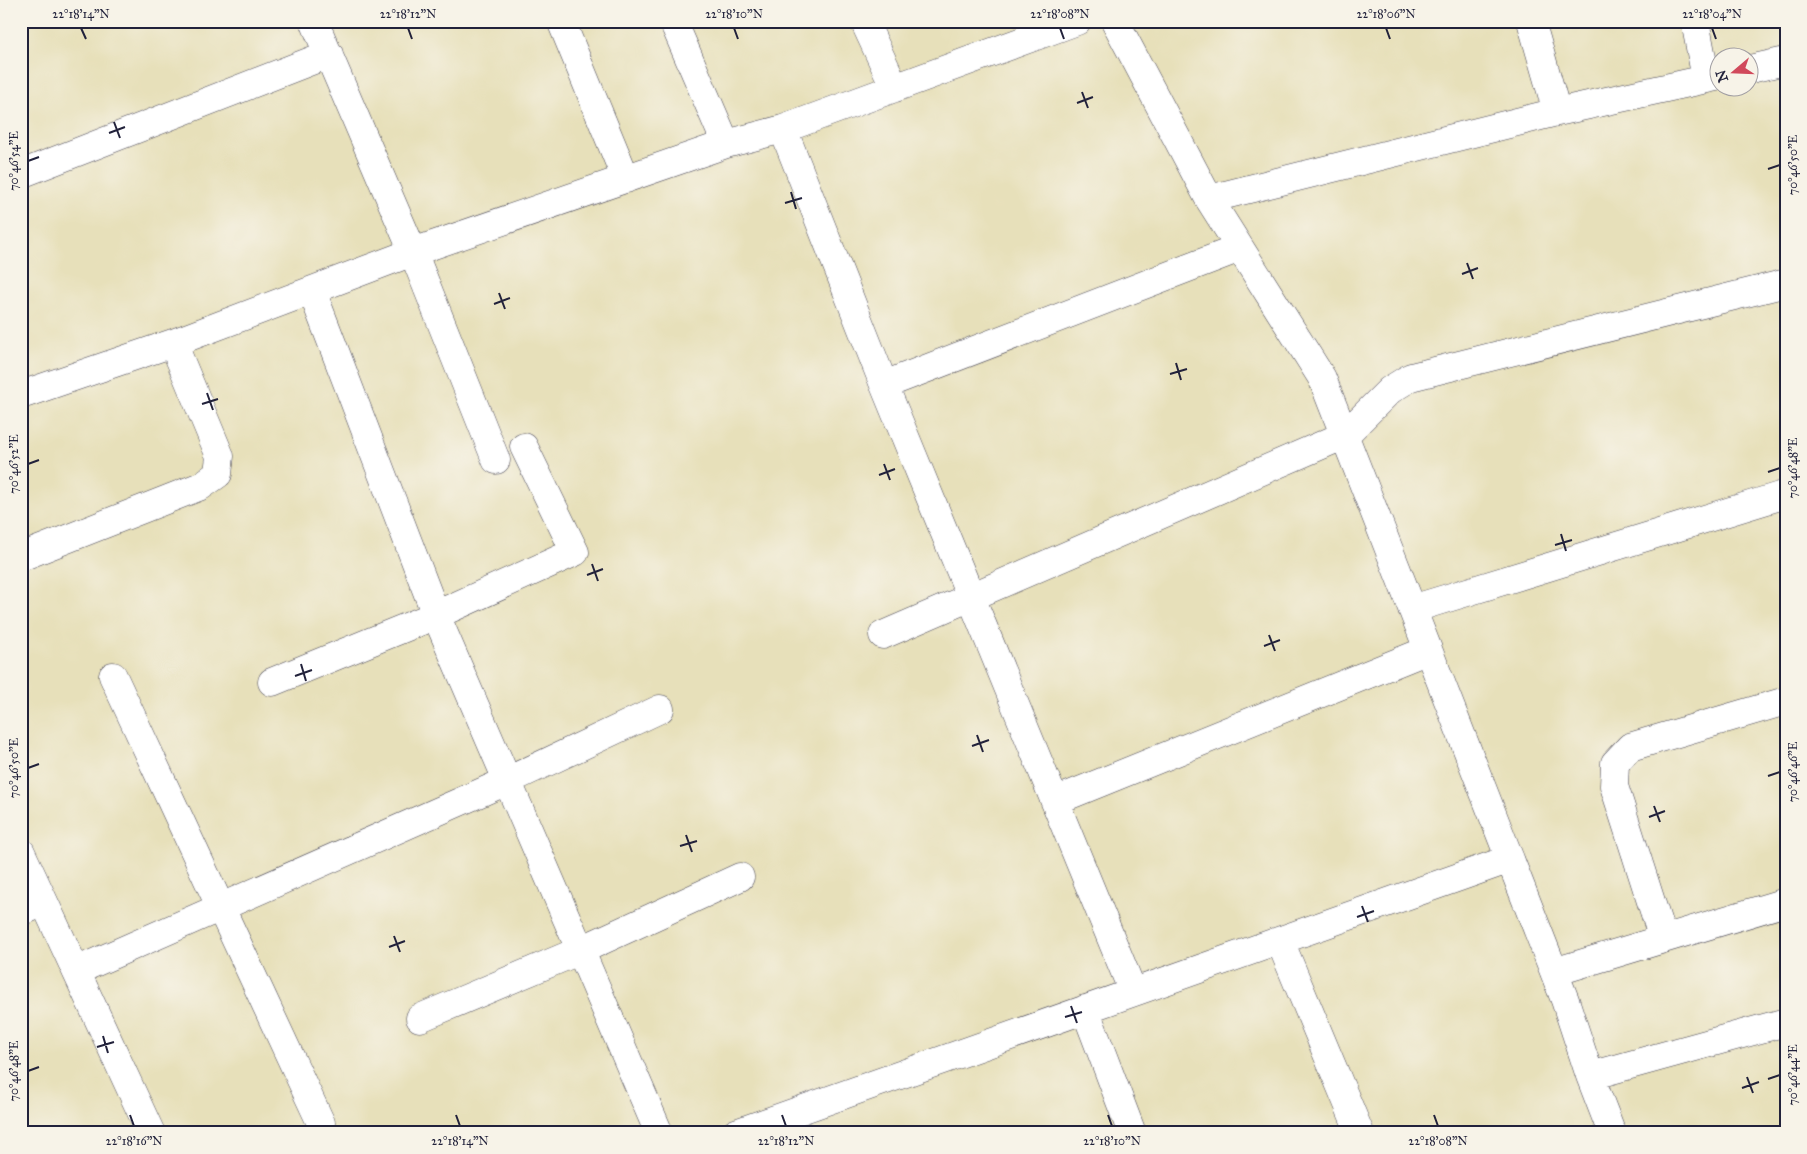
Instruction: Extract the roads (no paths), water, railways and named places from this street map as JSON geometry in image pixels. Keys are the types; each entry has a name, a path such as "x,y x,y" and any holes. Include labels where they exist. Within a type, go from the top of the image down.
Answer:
{"street":[{"path":"314,21 413,252 496,460"},
{"path":"561,21 626,179"},
{"path":"673,21 726,144"},
{"path":"864,21 895,88"},
{"path":"21,396 173,343 413,252 726,144 783,129 1077,21"},
{"path":"1115,21 1209,198 1322,378 1554,972 1612,1133"},
{"path":"1531,21 1557,112"},
{"path":"1695,21 1710,68"},
{"path":"21,174 329,54"},
{"path":"1760,67 1786,61"},
{"path":"1209,198 1557,112 1710,78"},
{"path":"783,129 884,385 1133,992"},
{"path":"884,385 1240,248"},
{"path":"883,635 1345,435 1390,390 1411,377 1786,283"},
{"path":"312,290 436,616 659,1133"},
{"path":"21,556 201,486 218,474 220,456 173,343"},
{"path":"272,682 436,616 575,552 524,447"},
{"path":"1412,609 1786,494"},
{"path":"1055,801 1428,650"},
{"path":"113,676 321,1123"},
{"path":"1663,939 1614,786 1615,763 1630,747 1786,701"},
{"path":"76,971 507,781 660,709"},
{"path":"21,852 33,907 76,971 142,1130"},
{"path":"736,1133 1510,859"},
{"path":"420,1018 580,950 740,877"},
{"path":"1554,972 1786,902"},
{"path":"1280,940 1360,1133"},
{"path":"1085,1009 1132,1133"},
{"path":"1590,1076 1786,1022"}]}
